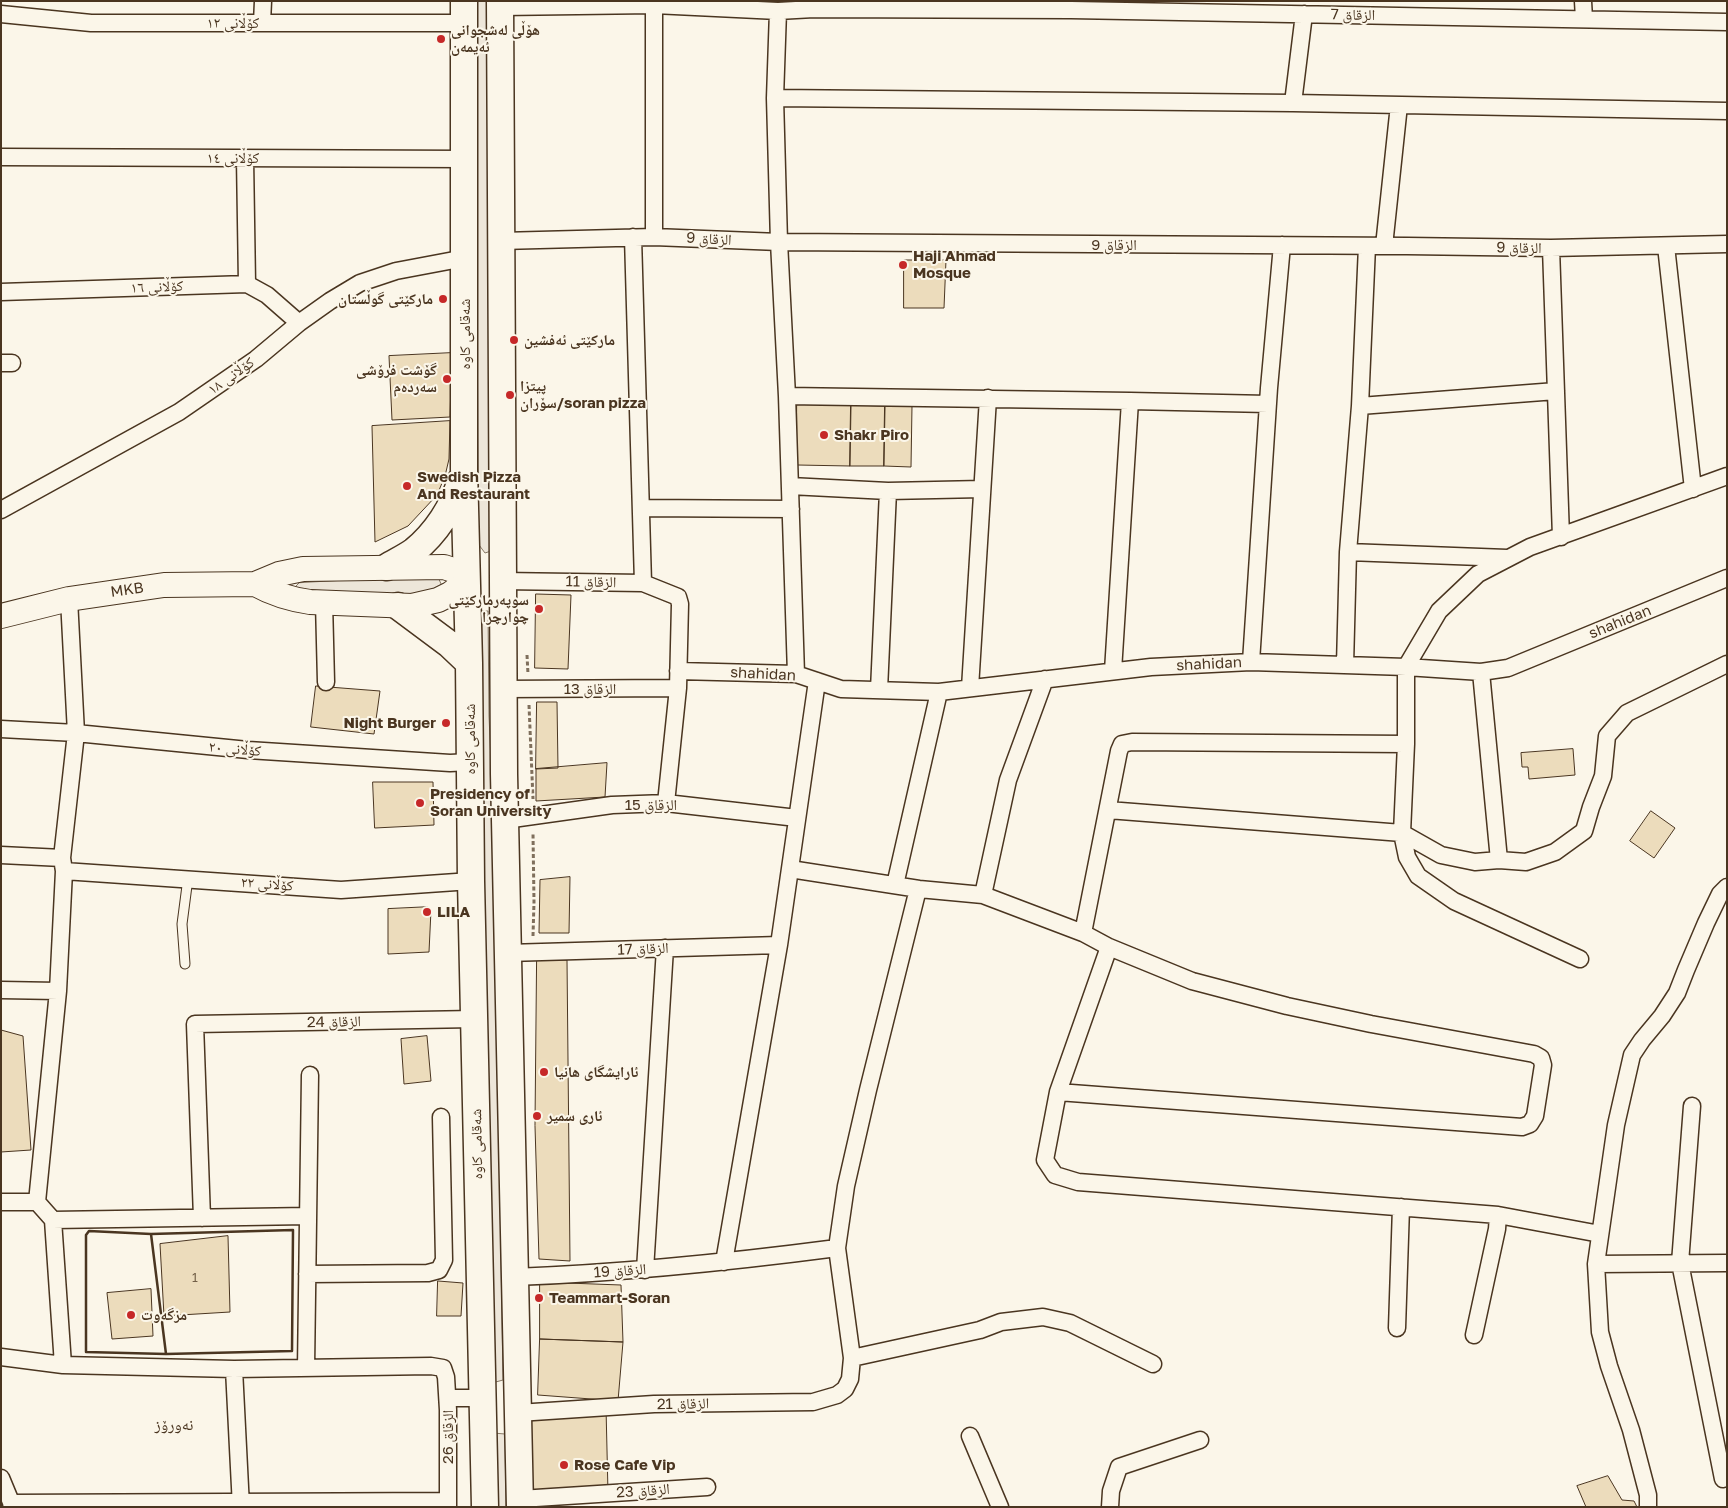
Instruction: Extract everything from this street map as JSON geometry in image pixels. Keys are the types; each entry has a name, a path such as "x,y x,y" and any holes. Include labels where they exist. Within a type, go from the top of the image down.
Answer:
{"main road":[{"path":"500,4 503,689 520,1503"},
{"name":"شەقامی کاوە","path":"464,12 464,469 485,1507"},
{"path":"387,567 413,552 435,530 452,505 464,469"},
{"path":"255,584 278,574 303,569 387,567 450,568 467,581"},
{"path":"255,584 281,596 310,602 412,606 438,600 450,594 467,581 502,581"},
{"name":"MKB","path":"1,616 68,599 164,585 255,584"},
{"path":"398,606 449,644 469,663"},
{"path":"482,1399 518,1406"}],"street":[{"path":"262,23 263,1"},
{"path":"1583,1 1584,19"},
{"path":"654,3 654,237"},
{"name":"الزقاق 7","path":"500,4 654,3 778,11 814,5 1225,7 1304,14 1727,22"},
{"path":"778,11 775,98 796,674"},
{"name":"کۆڵانی ١٢","path":"1,14 91,23 262,23 464,12"},
{"path":"1293,103 1304,14"},
{"path":"775,98 1293,103 1727,111"},
{"path":"1345,665 1348,552 1375,246 1399,105"},
{"name":"کۆڵانی ١٤","path":"1,157 465,159"},
{"path":"245,158 247,284 267,295 299,323"},
{"path":"633,237 643,583"},
{"name":"الزقاق 9","path":"501,241 654,237 779,242 1551,248 1727,244"},
{"path":"1252,662 1268,404 1282,245"},
{"path":"1666,246 1693,489"},
{"path":"1551,248 1561,537"},
{"name":"کۆڵانی ١٨","path":"1,510 179,412 256,359 299,323 360,283 396,271 465,258"},
{"name":"کۆڵانی ١٦","path":"1,292 247,284"},
{"path":"1360,406 1556,391"},
{"path":"787,396 1268,404"},
{"path":"970,688 988,398"},
{"path":"1113,671 1130,401"},
{"path":"1580,960 1454,901 1418,876 1407,857 1402,833 1406,744 1406,667 1439,612 1478,574 1530,547 1727,476"},
{"path":"790,486 888,492 982,489"},
{"path":"879,690 888,492"},
{"path":"641,508 790,509"},
{"path":"1348,552 1509,558"},
{"name":"shahidan","path":"678,671 796,674 841,688 939,692 1151,667 1252,662 1406,667 1481,672 1508,668 1727,578"},
{"name":"الزقاق 11","path":"502,581 643,583 678,596 680,604 678,671"},
{"path":"63,1365 53,1220 37,1202 58,991 63,864 76,733 68,599"},
{"path":"324,602 326,682"},
{"path":"1108,810 1402,833 1441,855 1475,862 1499,860 1526,862 1555,852 1584,832 1603,776 1607,736 1627,712 1727,664"},
{"path":"666,803 678,688 678,671"},
{"path":"1481,672 1499,860"},
{"path":"983,895 1008,780 1044,679"},
{"path":"724,1262 778,945 817,681"},
{"name":"الزقاق 13","path":"503,689 678,688"},
{"path":"895,885 939,692"},
{"name":"کۆڵانی ٢٠","path":"1,730 76,733 248,750 450,763 470,762"},
{"path":"1083,933 1122,744 1132,742 1406,744"},
{"name":"الزقاق 15","path":"505,820 612,805 666,803 797,818"},
{"name":"کۆڵانی ٢٢","path":"1,855 188,878 341,890 471,881"},
{"path":"790,869 918,889 983,895 1083,933 1109,947 1192,981 1287,1006 1370,1024 1534,1054 1542,1058 1543,1065 1535,1116 1530,1124 1522,1127 1058,1092"},
{"path":"1648,1507 1648,1495 1631,1430 1609,1366 1600,1332 1596,1264 1616,1126 1632,1055 1677,993 1706,922 1720,894 1727,888"},
{"path":"918,889 846,1186 838,1248 852,1358 980,1330 1001,1322 1043,1317 1070,1323 1153,1364"},
{"name":"الزقاق 17","path":"508,953 778,945"},
{"path":"1109,947 1058,1092 1045,1160 1055,1175 1078,1182 1498,1215 1600,1234"},
{"path":"645,1270 665,948"},
{"path":"1,990 58,991"},
{"name":"الزقاق 24","path":"202,1218 195,1024 474,1019"},
{"path":"1,1357 63,1365 234,1369 306,1368 310,1075"},
{"path":"1692,1106 1680,1263 1723,1479"},
{"path":"307,1274 428,1273 439,1270 444,1260 441,1117"},
{"path":"1,1202 37,1202"},
{"path":"1397,1328 1401,1207"},
{"path":"1474,1335 1497,1229 1498,1215"},
{"path":"53,1220 308,1216"},
{"name":"الزقاق 19","path":"515,1277 645,1270 838,1248"},
{"path":"1596,1264 1727,1263"},
{"name":"الزقاق 21","path":"518,1406 812,1402 837,1395 845,1388 850,1379 852,1358"},
{"name":"الزقاق 26","path":"306,1368 431,1366 443,1368 448,1398 448,1504"},
{"path":"234,1369 241,1504"},
{"path":"448,1398 482,1399"},
{"path":"970,1436 997,1506"},
{"path":"1110,1507 1112,1491 1119,1467 1200,1440"},
{"path":"1,1478 12,1505 448,1504"},
{"name":"الزقاق 23","path":"520,1503 707,1487"}],"lane":[{"path":"185,964 182,924 188,878"}],"shaded area":[{"path":"475,1 489,1 491,551 485,553 479,545"},
{"path":"437,575 442,586 429,596 293,589 299,583"},
{"path":"482,611 488,611 489,716 494,830 503,1380 492,1383 483,830"},
{"path":"493,1433 505,1434 506,1507 495,1507"}],"building":[{"path":"904,260 946,260 944,308 904,308"},
{"path":"452,353 450,417 392,420 389,356"},
{"name":"Shakr Piro","path":"797,404 851,405 850,466 797,465"},
{"path":"851,405 885,406 884,466 850,466"},
{"path":"885,406 912,406 911,467 884,466"},
{"name":"Swedish Pizza And Restaurant","path":"450,421 449,459 445,476 437,495 408,526 375,542 372,426"},
{"path":"536,594 571,595 568,669 535,668"},
{"path":"316,686 380,691 374,734 311,727"},
{"path":"537,702 557,702 558,768 536,769"},
{"path":"1573,749 1575,775 1529,779 1528,767 1522,767 1521,753"},
{"path":"607,763 605,797 536,801 536,769"},
{"path":"373,782 433,782 434,825 375,828"},
{"path":"1651,811 1675,828 1654,858 1630,841"},
{"path":"570,877 569,933 539,933 540,880"},
{"path":"428,907 431,910 429,952 388,954 388,909"},
{"path":"537,959 567,960 570,1261 539,1259 535,1126"},
{"path":"1,1030 23,1036 31,1150 1,1152"},
{"path":"427,1036 431,1081 404,1084 401,1039"},
{"path":"228,1236 230,1312 164,1316 160,1244"},
{"path":"438,1281 463,1283 461,1316 437,1316"},
{"path":"540,1282 621,1285 623,1342 540,1339"},
{"name":"مزگەوت","path":"151,1289 153,1336 112,1339 107,1293"},
{"path":"540,1339 623,1342 618,1401 538,1395"},
{"name":"Rose Cafe Vip","path":"606,1407 608,1493 522,1497 518,1413"},
{"path":"1608,1476 1622,1500 1634,1501 1637,1507 1586,1507 1577,1486"}],"wall":[{"path":"151,1234 166,1354 86,1352 86,1235 89,1231 151,1234 293,1230 292,1351 166,1354 151,1234"}],"place":[{"name":"هۆڵی لەشجوانی ئەیمەن","path":"441,39"},
{"name":"Haji Ahmad Mosque","path":"903,265"},
{"name":"مارکێتی گوڵستان","path":"443,299"},
{"name":"مارکێتی ئەفشین","path":"514,340"},
{"name":"گۆشت فرۆشی سەردەم","path":"447,379"},
{"name":"پیتزا سۆران/soran pizza","path":"510,395"},
{"name":"Shakr Piro","path":"824,435"},
{"name":"Swedish Pizza And Restaurant","path":"407,486"},
{"name":"سوپەرمارکێتی چوارچرا","path":"539,609"},
{"name":"Night Burger","path":"446,723"},
{"name":"Presidency of Soran University","path":"420,803"},
{"name":"LILA","path":"427,912"},
{"name":"ئارایشگای هانیا","path":"544,1072"},
{"name":"ئارى سمير","path":"537,1116"},
{"name":"Teammart-Soran","path":"539,1298"},
{"name":"مزگەوت","path":"131,1315"},
{"name":"Rose Cafe Vip","path":"564,1465"}],"district":[{"name":"نەورۆز","path":"174,1425"}]}
